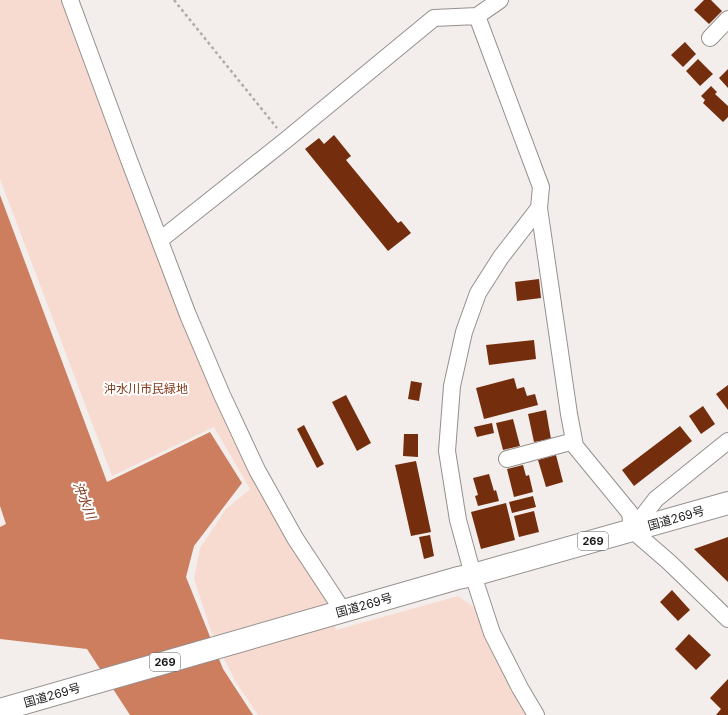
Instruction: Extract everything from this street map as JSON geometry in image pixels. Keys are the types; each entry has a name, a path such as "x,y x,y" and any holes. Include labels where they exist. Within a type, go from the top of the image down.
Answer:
{"highway":[{"name":"国道269号","path":"0,710 728,503"}],"street":[{"path":"70,0 188,315 222,395 257,470 295,538 344,611"},
{"path":"160,240 286,140 434,18 477,16 500,0"},
{"path":"477,16 540,187 539,208 575,446 630,512 632,530 669,562 728,619"},
{"path":"710,38 728,19"},
{"path":"536,715 520,688 465,577 458,520 446,452 452,386 464,332 478,292 501,257 539,208"},
{"path":"632,530 656,500 728,441"},
{"path":"507,460 574,442"}],"path":[{"path":"174,0 286,140"}],"green space":[{"name":"沖水川市民緑地","path":"0,0 63,0 156,248 319,583 336,630 458,596 474,607 528,715 258,715 235,681 212,634 194,579 200,548 226,509 250,489 214,427 112,476 0,179"}],"water":[{"name":"沖水川","path":"0,195 107,482 210,432 242,483 194,546 186,577 223,669 253,715 130,715 87,649 0,639 0,527 6,524 0,506"}],"building":[{"path":"704,0 711,0 722,11 709,24 694,10"},
{"path":"685,42 696,54 683,67 671,55"},
{"path":"698,59 713,74 700,86 686,71"},
{"path":"728,69 728,88 719,78"},
{"path":"711,86 717,92 715,94 728,106 728,117 723,122 703,103 705,100 701,96"},
{"path":"334,135 351,156 346,160 398,223 401,221 411,233 388,251 305,149 319,138 324,144"},
{"path":"539,279 541,298 517,301 515,282"},
{"path":"534,340 536,359 489,365 486,345"},
{"path":"514,378 517,389 524,387 527,396 535,394 538,405 484,419 476,388"},
{"path":"411,381 422,383 419,401 408,399"},
{"path":"728,385 728,410 716,394"},
{"path":"346,395 371,443 357,451 332,402"},
{"path":"703,406 715,424 701,434 689,416"},
{"path":"546,410 551,439 534,442 528,414"},
{"path":"513,419 520,446 503,450 496,423"},
{"path":"492,423 494,433 477,437 474,427"},
{"path":"304,425 324,464 317,468 297,429"},
{"path":"680,426 692,441 634,486 622,470"},
{"path":"404,434 418,434 418,457 403,456"},
{"path":"556,455 563,482 546,487 538,460"},
{"path":"416,461 431,532 411,536 395,465"},
{"path":"523,465 526,476 529,475 533,492 514,497 507,469"},
{"path":"489,474 494,491 496,490 499,501 478,506 475,496 478,495 473,478"},
{"path":"533,496 536,507 512,513 509,502"},
{"path":"506,503 515,540 481,549 471,512"},
{"path":"534,511 539,532 519,537 514,516"},
{"path":"430,535 434,556 424,559 419,537"},
{"path":"728,537 728,582 694,549"},
{"path":"672,590 690,610 678,621 660,602"},
{"path":"689,634 711,655 696,670 675,649"},
{"path":"728,679 728,715 716,715 721,709 710,698"}]}
